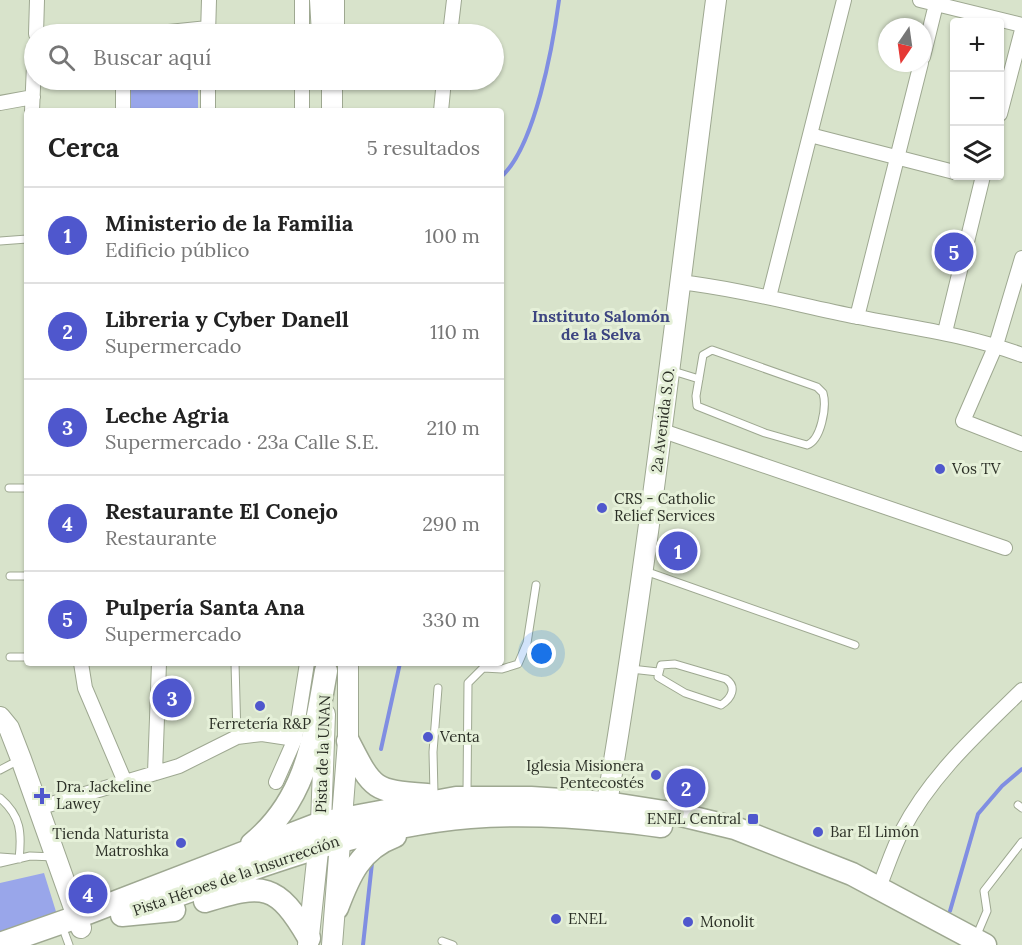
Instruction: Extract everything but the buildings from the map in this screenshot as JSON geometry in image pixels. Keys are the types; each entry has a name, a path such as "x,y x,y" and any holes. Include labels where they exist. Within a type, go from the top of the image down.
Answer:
{"main road":[{"path":"239,855 276,823 292,797 313,744 320,666"},
{"path":"348,741 363,770 383,790 452,797"},
{"name":"Pista Héroes de la Insurrección","path":"343,830 452,797 531,798 607,803 677,814 735,828 801,852 879,886 973,943"},
{"name":"Pista Héroes de la Insurrección","path":"0,944 73,931 239,855 320,834 470,817 543,816 606,819 689,831 743,846 840,883 973,943"},
{"path":"337,908 358,860 386,839 434,822"},
{"name":"Pista Héroes de la Insurrección","path":"32,945 122,915 320,834"},
{"path":"122,915 168,911 243,890 265,890 280,898 308,941"}],"street":[{"path":"36,24 37,0"},
{"path":"208,24 209,0"},
{"path":"302,0 302,24"},
{"path":"320,0 321,24"},
{"path":"334,0 334,24"},
{"path":"451,24 454,0"},
{"name":"2a Avenida S.O.","path":"607,803 663,431 679,282 716,0"},
{"path":"769,297 844,0"},
{"path":"920,0 937,2 1022,25"},
{"path":"932,22 937,2"},
{"path":"1004,96 1022,30"},
{"path":"857,317 919,72"},
{"path":"123,90 123,108"},
{"path":"208,90 208,108"},
{"path":"302,90 302,108"},
{"path":"332,90 332,108"},
{"path":"441,108 443,90"},
{"path":"0,103 32,104"},
{"path":"810,135 950,171"},
{"path":"945,332 981,180"},
{"path":"1022,258 996,345 963,421 1022,444"},
{"path":"679,282 720,286 857,317 945,332 996,345 1022,355"},
{"path":"663,431 1005,548"},
{"path":"81,666 85,688 125,782"},
{"path":"155,773 159,666"},
{"path":"276,782 295,739 305,691 320,666"},
{"name":"Pista de la UNAN","path":"308,941 320,834 320,666"},
{"name":"Pista de la UNAN","path":"332,945 343,830 348,741 348,666"},
{"path":"879,886 902,831 933,783 962,748 1022,690"},
{"path":"0,717 9,728 57,857 73,931"},
{"path":"38,808 179,766 237,737 262,734 295,739"}],"lane":[{"path":"0,241 24,239"},
{"path":"712,350 817,387 824,397 817,438 807,445 701,409 696,403 699,379 703,355 712,350"},
{"path":"670,370 699,379"},
{"path":"9,488 24,488"},
{"path":"641,570 855,645"},
{"path":"10,576 24,576"},
{"path":"452,797 468,683 483,668 502,669 518,664 527,643 536,585"},
{"path":"10,657 24,657"},
{"path":"675,664 726,679 731,683 733,689 731,696 721,705 685,693 658,677 658,672 661,665 675,664"},
{"path":"236,666 237,737"},
{"path":"628,669 658,672"},
{"path":"438,688 433,752 452,797"},
{"path":"0,770 21,759"},
{"path":"0,798 15,817 22,832 20,859"},
{"path":"973,943 987,911 984,891 1022,842"},
{"path":"0,857 20,859"},
{"path":"0,863 20,859 57,857"},
{"path":"442,941 453,945"}],"shaded area":[{"path":"129,90 198,90 198,108 129,108"},
{"path":"44,873 58,918 0,935 0,883"}],"waterway":[{"path":"504,174 524,143 533,120 547,68 559,0"},
{"path":"381,749 399,666"},
{"path":"950,911 978,814 1002,786 1022,769"},
{"path":"363,945 372,863"}],"place":[{"name":"Pulpería Santa Ana","path":"954,252"},
{"name":"Vos TV","path":"940,469"},
{"name":"CRS - Catholic Relief Services","path":"602,508"},
{"name":"Ministerio de la Familia","path":"678,551"},
{"name":"Leche Agria","path":"172,698"},
{"name":"Ferretería R&P","path":"260,706"},
{"name":"Venta","path":"428,737"},
{"name":"Iglesia Misionera Pentecostés","path":"656,775"},
{"name":"Libreria y Cyber Danell","path":"686,788"},
{"name":"Dra. Jackeline Lawey","path":"42,796"},
{"name":"ENEL Central","path":"753,819"},
{"name":"Bar El Limón","path":"818,832"},
{"name":"Tienda Naturista Matroshka","path":"181,843"},
{"name":"Restaurante El Conejo","path":"88,894"},
{"name":"ENEL","path":"556,919"},
{"name":"Monolit","path":"688,922"}],"district":[{"name":"Instituto Salomón de la Selva","path":"601,325"}]}
